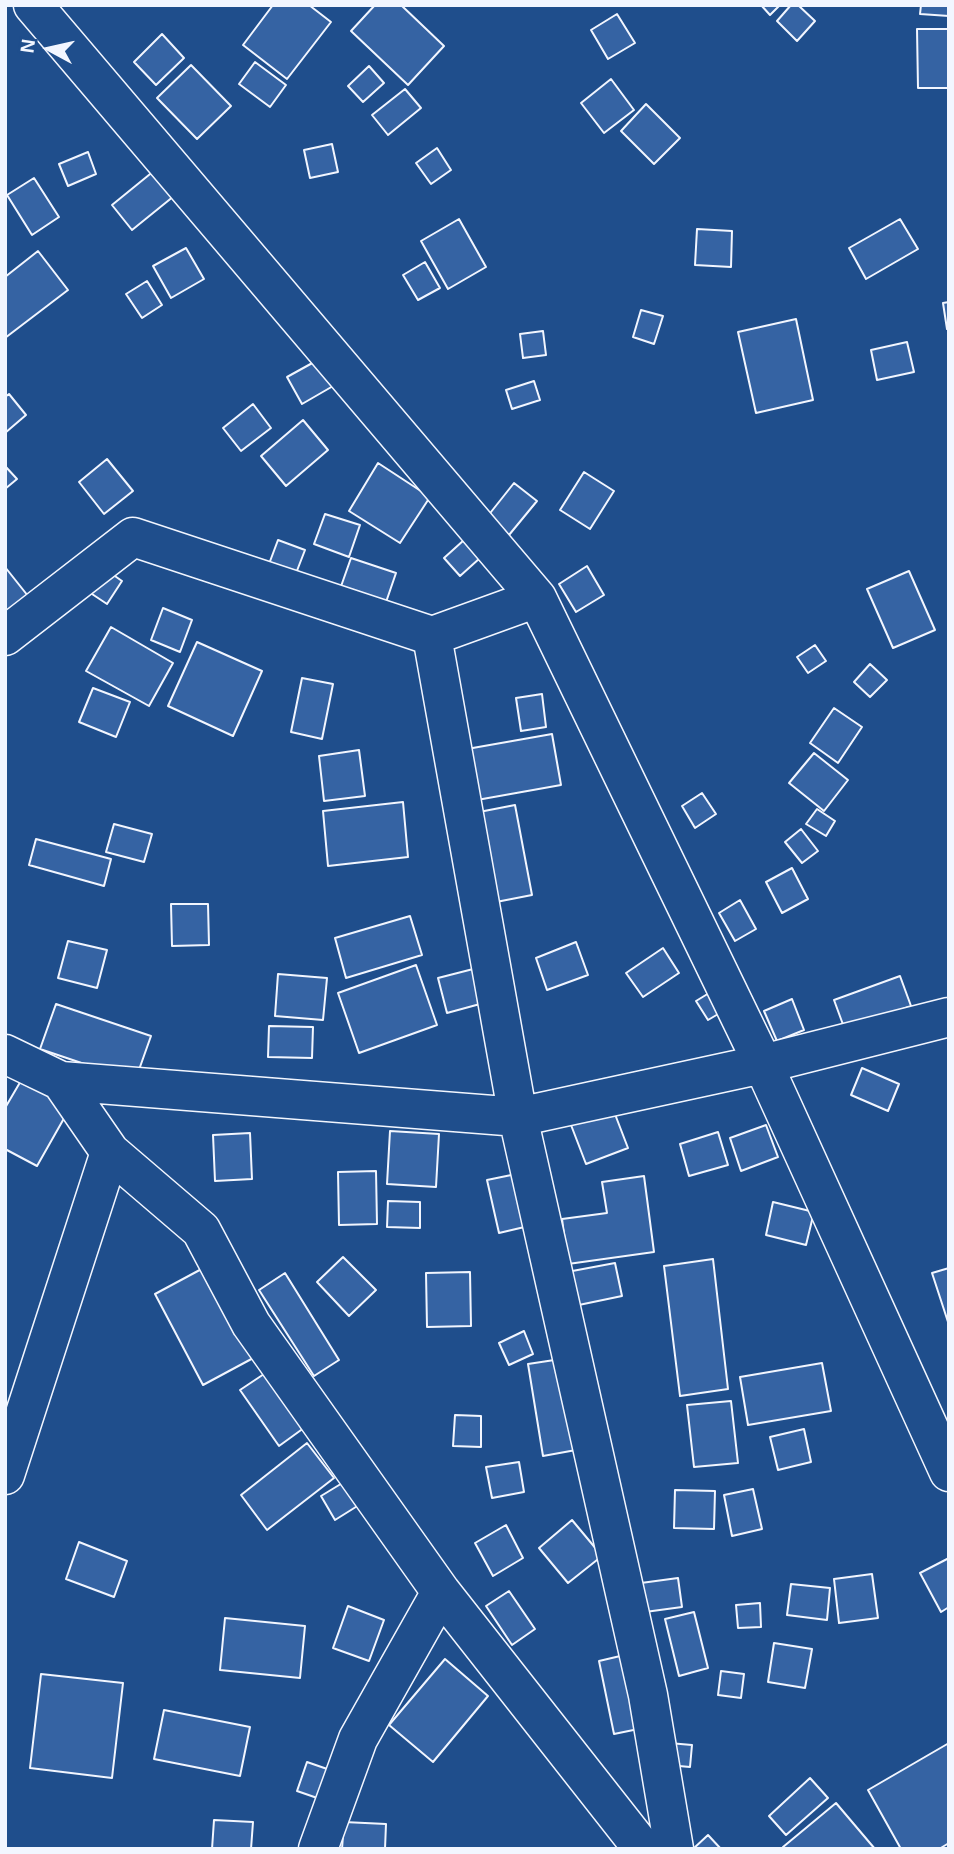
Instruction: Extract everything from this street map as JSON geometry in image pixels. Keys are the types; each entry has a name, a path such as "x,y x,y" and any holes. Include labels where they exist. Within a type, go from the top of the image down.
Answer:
{"street":[{"path":"33,5 537,598 762,1064 949,1472"},
{"path":"5,636 133,537 432,636 537,598"},
{"path":"432,636 518,1117 648,1695 674,1849"},
{"path":"5,1054 61,1081 518,1117 762,1064 949,1017"},
{"path":"61,1081 110,1152 201,1230 251,1324 442,1592 643,1849"},
{"path":"5,1475 110,1152"},
{"path":"318,1849 358,1739 442,1592"}],"building":[{"path":"273,5 309,5 331,22 287,79 243,45"},
{"path":"375,5 401,5 444,46 408,85 351,31"},
{"path":"761,5 780,5 770,15"},
{"path":"791,5 798,5 815,21 797,41 777,21"},
{"path":"921,5 949,5 949,16 920,14"},
{"path":"617,14 635,43 608,59 591,30"},
{"path":"917,29 949,29 949,88 918,88"},
{"path":"162,34 184,58 156,85 134,62"},
{"path":"255,62 286,85 270,107 239,84"},
{"path":"191,65 231,106 197,139 157,98"},
{"path":"369,66 384,83 363,102 348,86"},
{"path":"611,79 634,110 604,133 581,103"},
{"path":"405,89 421,108 388,135 372,115"},
{"path":"646,104 680,138 654,164 621,131"},
{"path":"332,144 338,172 310,178 304,150"},
{"path":"437,148 451,170 431,184 416,163"},
{"path":"88,152 96,174 68,186 59,164"},
{"path":"155,170 174,196 132,230 112,205"},
{"path":"34,178 59,217 32,235 7,195"},
{"path":"459,219 486,267 448,289 421,241"},
{"path":"900,219 918,249 866,279 849,248"},
{"path":"697,229 732,231 731,267 695,265"},
{"path":"186,248 204,279 171,298 153,266"},
{"path":"38,251 68,290 5,338 5,277"},
{"path":"425,262 440,288 418,300 403,275"},
{"path":"147,281 162,305 142,318 126,294"},
{"path":"949,302 949,329 947,329 943,303"},
{"path":"641,310 663,316 654,344 633,337"},
{"path":"796,319 813,400 756,413 738,332"},
{"path":"543,331 546,355 523,358 520,334"},
{"path":"907,342 914,372 877,380 871,350"},
{"path":"325,356 340,382 302,404 287,377"},
{"path":"534,381 540,400 512,409 506,390"},
{"path":"9,394 26,415 5,433 5,397"},
{"path":"253,404 271,428 241,451 223,428"},
{"path":"303,420 328,450 286,486 261,456"},
{"path":"107,459 133,491 104,514 79,482"},
{"path":"378,463 430,497 400,543 349,511"},
{"path":"5,466 17,479 5,489"},
{"path":"584,472 614,491 590,529 560,510"},
{"path":"514,483 537,501 509,535 487,517"},
{"path":"325,514 360,525 349,557 314,544"},
{"path":"278,540 305,550 293,581 266,572"},
{"path":"464,540 480,558 460,576 444,558"},
{"path":"351,558 396,573 384,608 339,592"},
{"path":"587,566 604,595 576,612 559,584"},
{"path":"5,567 32,601 5,622"},
{"path":"102,567 122,581 107,604 86,590"},
{"path":"909,571 935,630 893,648 867,589"},
{"path":"163,608 192,620 180,652 151,640"},
{"path":"111,627 173,663 149,706 86,671"},
{"path":"197,642 262,671 233,736 168,706"},
{"path":"815,645 826,661 808,673 797,657"},
{"path":"870,664 887,680 870,697 854,682"},
{"path":"302,678 333,684 322,739 291,732"},
{"path":"93,688 130,702 116,737 79,722"},
{"path":"542,694 546,727 521,731 516,698"},
{"path":"834,708 862,727 838,763 810,743"},
{"path":"552,734 561,785 477,800 467,749"},
{"path":"359,750 365,796 324,801 319,756"},
{"path":"814,753 848,780 824,811 789,783"},
{"path":"702,793 716,814 695,828 682,806"},
{"path":"403,802 408,857 328,866 323,811"},
{"path":"515,805 532,895 491,903 474,813"},
{"path":"817,809 835,821 826,836 806,824"},
{"path":"114,824 152,834 144,862 106,852"},
{"path":"801,829 818,851 802,863 785,842"},
{"path":"36,839 111,859 104,886 29,865"},
{"path":"792,868 808,899 782,913 766,882"},
{"path":"740,900 756,929 735,941 719,913"},
{"path":"171,904 208,904 209,945 172,946"},
{"path":"410,916 422,955 346,978 335,938"},
{"path":"68,941 107,950 97,988 58,978"},
{"path":"576,942 588,975 547,990 536,958"},
{"path":"663,948 679,973 643,997 626,973"},
{"path":"416,965 437,1025 359,1053 338,993"},
{"path":"481,967 491,1001 447,1013 438,978"},
{"path":"278,974 327,978 323,1020 275,1016"},
{"path":"900,976 911,1006 845,1030 834,1000"},
{"path":"714,990 725,1010 708,1020 696,1001"},
{"path":"792,999 804,1030 777,1041 764,1011"},
{"path":"56,1004 151,1036 135,1081 40,1049"},
{"path":"269,1026 313,1027 312,1058 268,1057"},
{"path":"862,1068 899,1084 888,1111 851,1095"},
{"path":"22,1079 71,1106 37,1166 5,1149 5,1108"},
{"path":"613,1109 628,1148 586,1164 571,1125"},
{"path":"766,1125 778,1157 741,1171 730,1138"},
{"path":"390,1131 439,1134 436,1187 387,1184"},
{"path":"718,1132 728,1165 689,1176 680,1144"},
{"path":"250,1133 252,1179 215,1181 213,1135"},
{"path":"376,1171 377,1224 339,1225 338,1172"},
{"path":"521,1173 533,1225 499,1233 487,1180"},
{"path":"644,1176 654,1252 568,1264 562,1219 607,1213 602,1182"},
{"path":"388,1201 420,1202 420,1228 387,1227"},
{"path":"773,1202 814,1212 806,1245 766,1235"},
{"path":"343,1257 376,1290 349,1316 317,1282"},
{"path":"713,1259 728,1389 680,1396 664,1266"},
{"path":"615,1263 622,1296 574,1306 567,1272"},
{"path":"209,1265 257,1356 203,1385 155,1294"},
{"path":"949,1268 949,1325 932,1273"},
{"path":"470,1272 471,1326 427,1327 426,1273"},
{"path":"285,1273 339,1360 314,1376 259,1290"},
{"path":"524,1331 533,1354 509,1365 499,1343"},
{"path":"561,1359 576,1450 543,1456 528,1364"},
{"path":"822,1363 831,1411 748,1425 740,1377"},
{"path":"270,1370 308,1425 279,1446 240,1390"},
{"path":"731,1401 738,1463 694,1467 687,1405"},
{"path":"455,1415 481,1416 481,1447 453,1446"},
{"path":"804,1429 811,1462 778,1470 770,1437"},
{"path":"307,1443 334,1478 267,1530 241,1495"},
{"path":"519,1462 524,1492 492,1498 486,1467"},
{"path":"344,1482 359,1505 335,1520 321,1496"},
{"path":"753,1489 762,1529 732,1536 724,1495"},
{"path":"675,1490 715,1491 714,1529 674,1528"},
{"path":"572,1520 602,1556 568,1583 539,1548"},
{"path":"506,1525 523,1558 493,1576 475,1543"},
{"path":"79,1542 127,1561 114,1597 66,1579"},
{"path":"949,1558 949,1607 941,1612 920,1573"},
{"path":"872,1574 878,1618 839,1623 834,1579"},
{"path":"678,1578 682,1607 645,1612 641,1583"},
{"path":"791,1584 830,1588 827,1620 787,1615"},
{"path":"509,1591 535,1629 512,1645 486,1606"},
{"path":"760,1603 761,1627 738,1628 736,1605"},
{"path":"348,1606 384,1620 369,1661 333,1648"},
{"path":"694,1612 708,1668 679,1676 665,1619"},
{"path":"225,1618 305,1626 300,1678 220,1670"},
{"path":"774,1643 812,1649 805,1688 768,1682"},
{"path":"633,1653 648,1727 614,1734 599,1661"},
{"path":"445,1659 488,1696 433,1762 389,1725"},
{"path":"721,1671 744,1674 741,1698 718,1695"},
{"path":"41,1674 123,1683 112,1778 30,1768"},
{"path":"164,1710 250,1727 240,1776 154,1759"},
{"path":"669,1743 692,1745 690,1767 668,1765"},
{"path":"949,1743 949,1843 939,1849 901,1849 868,1790"},
{"path":"307,1762 333,1771 323,1800 297,1791"},
{"path":"810,1778 828,1798 786,1835 769,1816"},
{"path":"836,1803 875,1849 784,1849 783,1847"},
{"path":"214,1820 253,1822 251,1849 212,1849"},
{"path":"344,1822 386,1824 385,1849 342,1849"},
{"path":"708,1835 721,1849 693,1849"}]}
